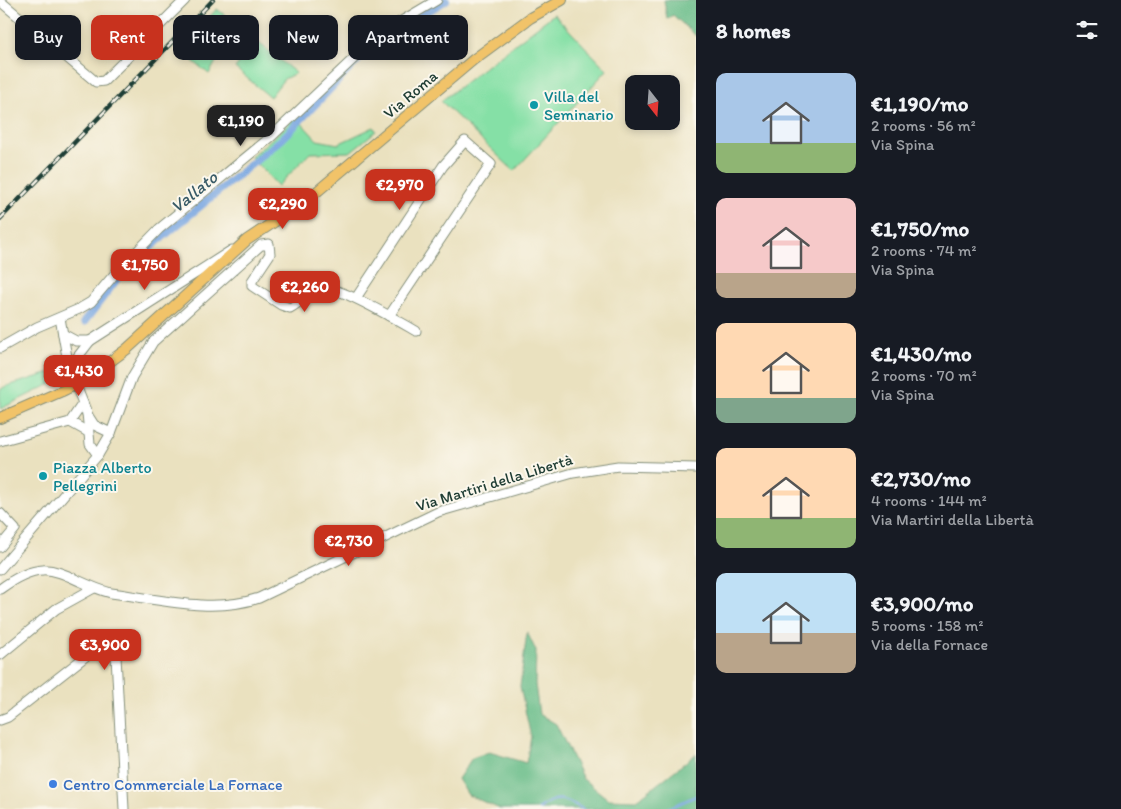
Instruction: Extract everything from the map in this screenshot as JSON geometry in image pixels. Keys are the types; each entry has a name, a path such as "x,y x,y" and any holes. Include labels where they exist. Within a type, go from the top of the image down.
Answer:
{"main road":[{"name":"Via Roma","path":"0,418 85,380 127,349 247,240 306,200 473,60 530,18 562,0"}],"street":[{"path":"0,1 96,82 104,82 185,0"},
{"path":"0,348 37,326 60,318 91,302 113,276 159,229 272,136 366,47 388,29 437,0"},
{"path":"356,298 443,166 465,142 491,164 389,316"},
{"path":"69,368 90,341 247,240"},
{"path":"0,569 98,455 111,434 132,377 153,342 261,245 267,243 271,246 270,254 252,281 254,289 287,309 321,287 356,298 416,331"},
{"path":"60,318 69,368 87,413 94,425 111,434"},
{"path":"63,334 76,341 90,341"},
{"path":"0,441 70,422 84,403"},
{"path":"87,413 90,444 98,455"},
{"path":"70,422 88,432"},
{"name":"Via Martiri della Libertà","path":"0,589 21,574 36,569 52,569 94,588 111,593 212,605 240,604 258,598 438,512 573,472 618,466 696,468"},
{"path":"0,513 16,530 0,547"},
{"path":"0,655 56,609 94,588"},
{"path":"0,720 8,717 95,649 107,644 113,648 116,656 124,809"}],"green space":[{"path":"664,0 696,0 696,36 673,15 667,19"},
{"path":"217,9 224,15 211,15"},
{"path":"554,14 607,70 514,171 441,101"},
{"path":"259,43 269,51 269,60 280,60 296,73 284,79 270,97 235,68 239,63 235,60 259,60"},
{"path":"192,60 217,60 209,74"},
{"path":"296,117 317,140 338,144 374,127 376,131 350,152 310,153 278,186 251,157"},
{"path":"63,369 67,376 0,409 0,390 4,387"},
{"path":"527,632 536,651 535,684 539,714 556,724 583,779 608,799 637,800 696,754 696,809 500,809 468,795 458,779 472,758 489,752 526,763 531,737 520,687"}],"waterway":[{"name":"Vallato","path":"84,322 117,279 136,259 282,139 358,60 404,26 446,0"},
{"path":"667,809 696,796"},
{"path":"539,809 545,804 556,800 566,801 583,809"}],"railway":[{"path":"0,219 213,0"}],"place":[{"name":"Villa del Seminario","path":"534,105"},
{"name":"Piazza Alberto Pellegrini","path":"43,476"},
{"name":"Centro Commerciale La Fornace","path":"53,784"}]}
